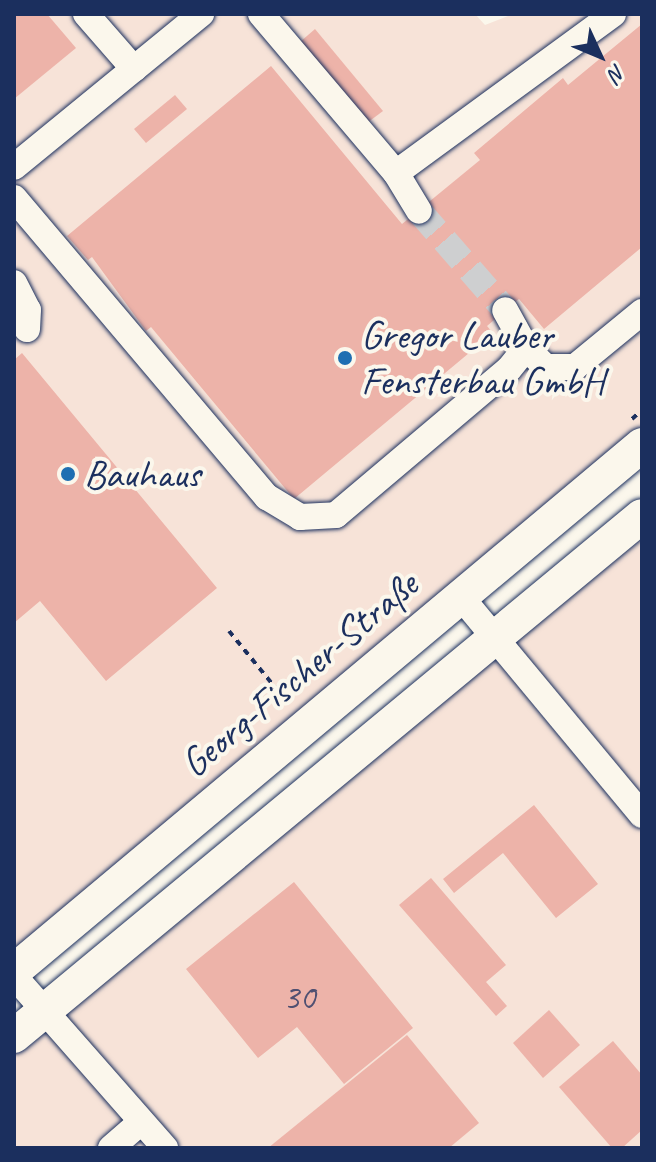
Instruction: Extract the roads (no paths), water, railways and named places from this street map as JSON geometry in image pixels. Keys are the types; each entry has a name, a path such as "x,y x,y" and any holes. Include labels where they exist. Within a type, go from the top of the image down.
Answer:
{"main road":[{"name":"Georg-Fischer-Straße","path":"14,973 642,445"},
{"path":"14,1036 642,516"}],"street":[{"path":"86,14 134,69"},
{"path":"14,167 201,14"},
{"path":"261,14 396,173 419,211"},
{"path":"396,173 613,14"},
{"path":"14,198 267,497 300,517 336,515 509,369 526,348"},
{"path":"14,283 28,310 27,329"},
{"path":"505,310 526,348 546,367 575,367 642,312"},
{"path":"461,597 642,815"},
{"path":"14,973 44,1012 165,1148"},
{"path":"111,1148 141,1122"}],"tunnel":[{"path":"419,211 505,310"}],"place":[{"name":"Gregor Lauber Fensterbau GmbH","path":"345,358"},
{"name":"Bauhaus","path":"68,474"}]}
